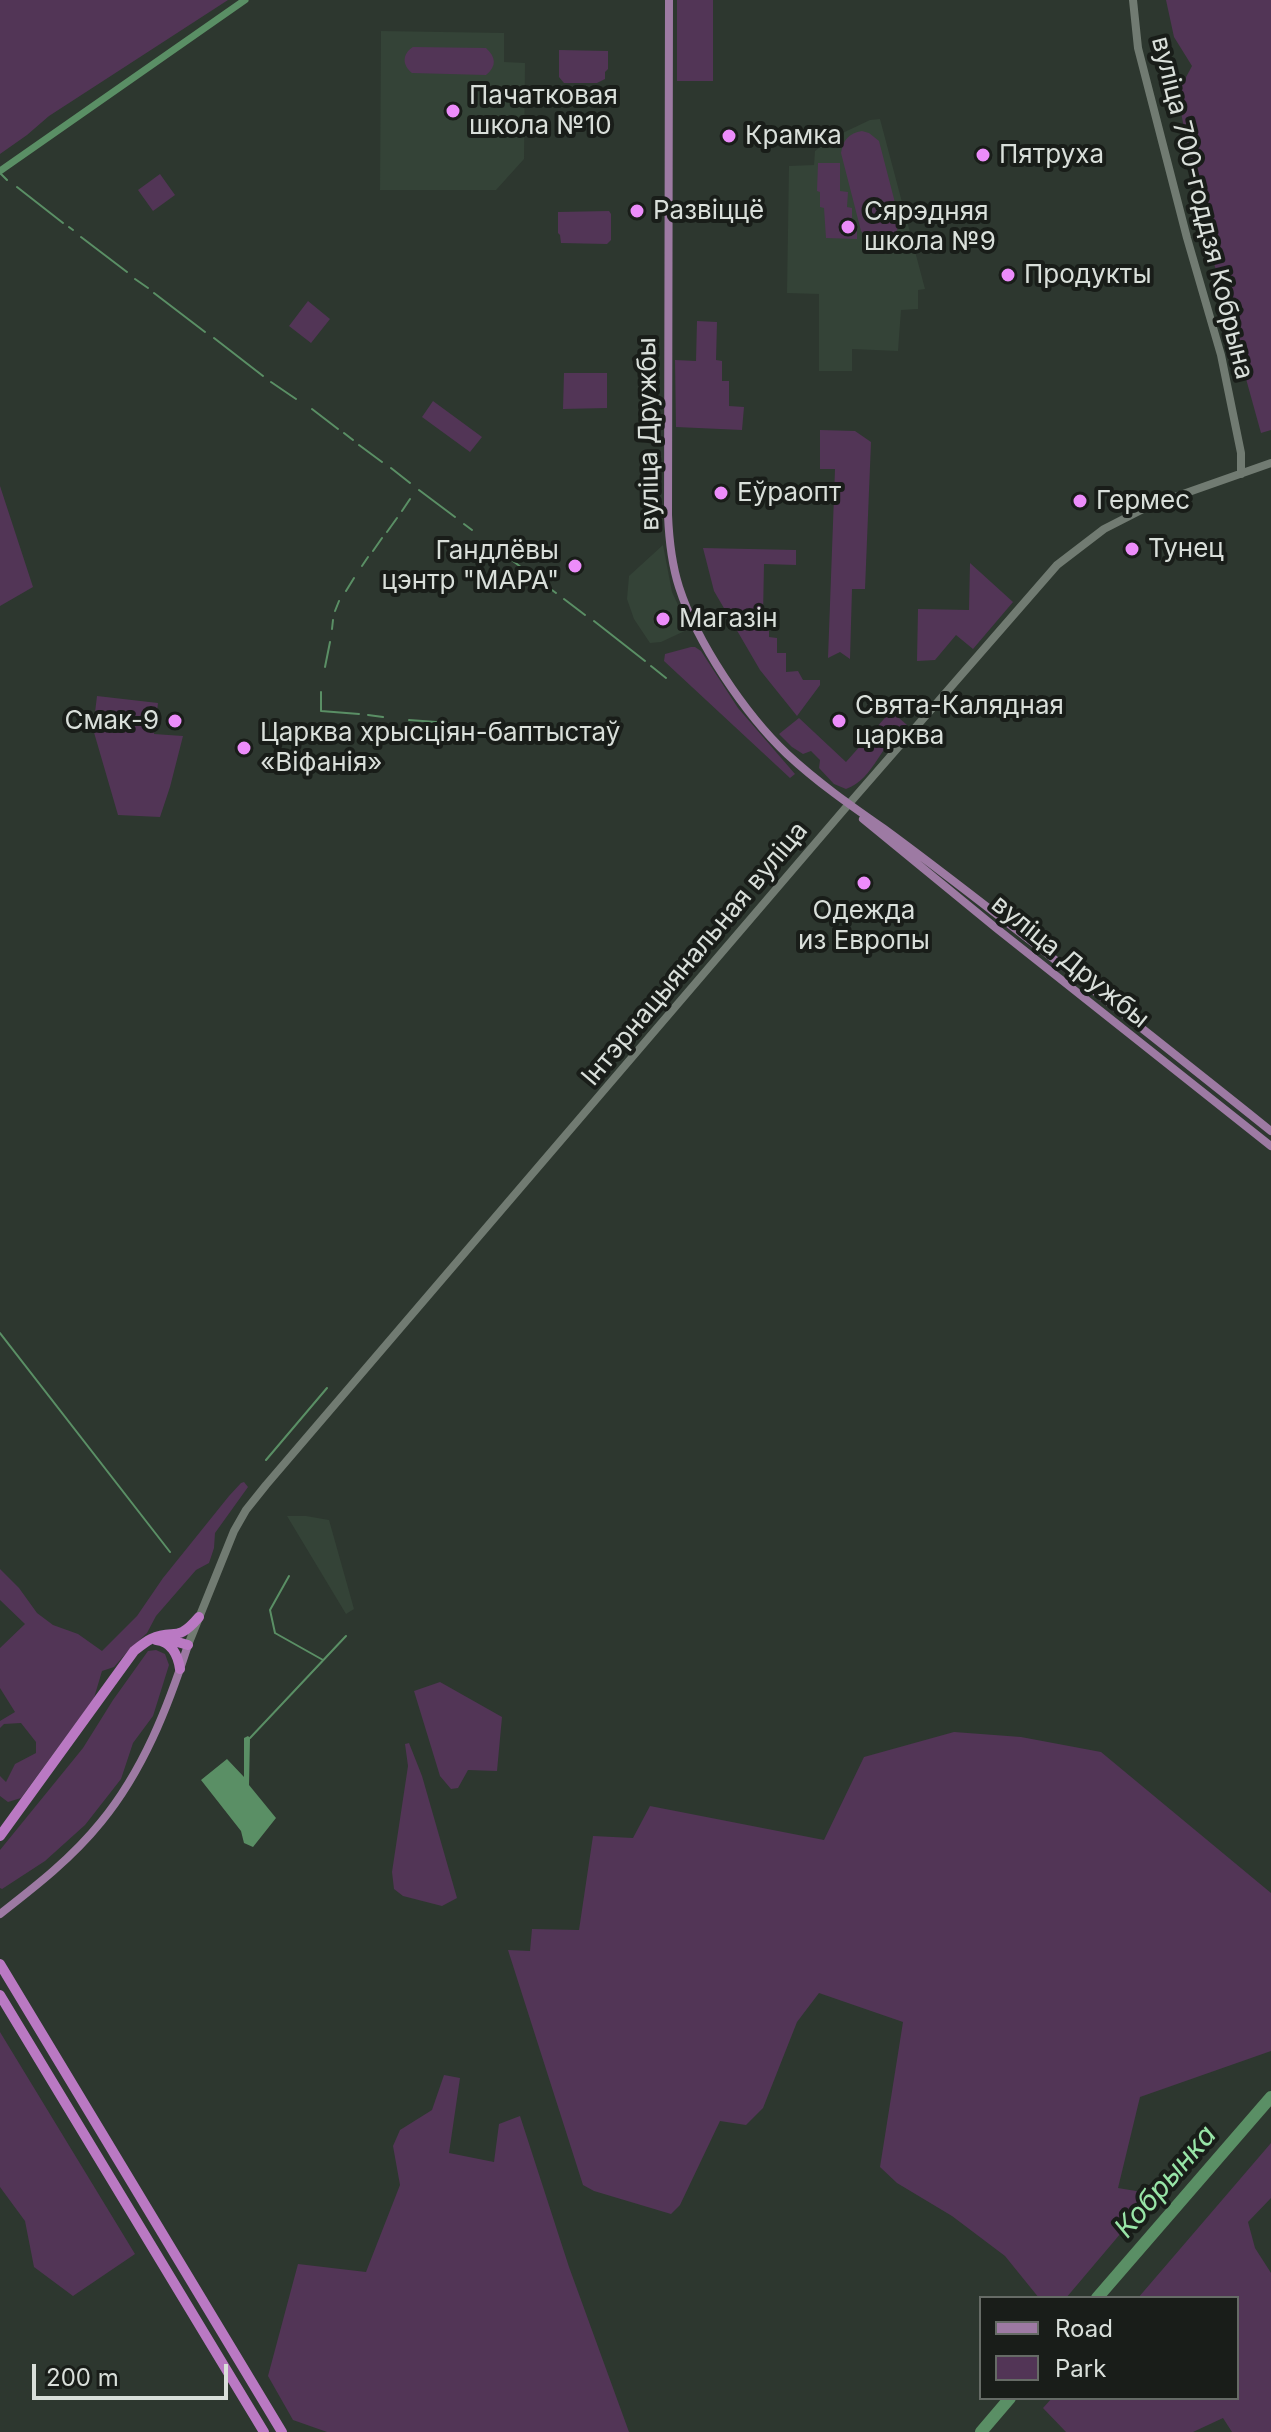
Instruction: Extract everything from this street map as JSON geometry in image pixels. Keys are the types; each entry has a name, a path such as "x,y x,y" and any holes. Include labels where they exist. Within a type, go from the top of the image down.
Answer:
{"highway":[{"path":"0,1836 134,1651 150,1639 176,1636 187,1631 199,1617"},
{"path":"150,1639 188,1645"},
{"path":"150,1639 162,1641 170,1647 178,1655 180,1669"},
{"path":"0,1964 282,2432"},
{"path":"0,1995 264,2432"}],"main road":[{"name":"вуліца Дружбы","path":"669,0 669,538 678,584 700,635 731,686 787,754 878,833 1066,985 1271,1145"},
{"name":"вуліца 700-годдзя Кобрына","path":"1133,0 1138,48 1221,355 1241,453 1241,474"},
{"name":"Інтэрнацыянальная вуліца","path":"188,1645 221,1560 246,1510 273,1476 1022,603 1069,554 1104,529 1149,506 1271,463"},
{"name":"вуліца Дружбы","path":"848,805 915,852 1271,1131"},
{"path":"1066,985 1116,1018 1127,1017"},
{"path":"1119,1026 1130,1025 1163,1051 1185,1063"},
{"path":"0,1914 65,1861 116,1803 141,1760 188,1645"}],"shaded area":[{"name":"Пачатковая школа №10","path":"381,31 504,33 504,62 525,63 524,159 496,190 380,190"},
{"name":"Сярэдняя школа №9","path":"880,119 925,289 918,290 918,309 901,310 898,351 852,349 852,371 819,371 819,294 787,293 789,166 814,165 815,151 832,138 870,120"},
{"path":"663,545 672,592 689,629 661,642 650,643 634,619 627,599 629,576"},
{"path":"287,1516 329,1520 354,1609 346,1614"},
{"path":"248,1736 249,1785 276,1818 253,1847 244,1843 241,1831 201,1780 227,1759 244,1777 244,1738"}],"green space":[{"path":"0,0 228,0 49,116 0,154"},
{"path":"677,0 713,0 713,81 677,81"},
{"path":"1166,0 1271,0 1271,430 1261,433 1209,245 1177,94 1192,66 1174,37"},
{"path":"413,47 486,48 492,55 493,65 486,75 412,73 406,67 405,60"},
{"path":"559,50 608,51 605,79 597,83 564,83 559,77"},
{"path":"862,131 879,141 900,222 894,235 884,241 872,240 861,231 841,153 847,138"},
{"path":"818,163 840,163 840,191 848,192 847,207 852,208 852,223 857,223 857,239 826,238 824,208 820,207 820,192 817,191"},
{"path":"160,174 175,195 153,211 138,190"},
{"path":"609,211 611,240 607,244 561,243 558,212"},
{"path":"308,301 330,319 311,343 289,326"},
{"path":"697,321 717,322 716,360 722,361 722,381 729,381 729,406 744,407 742,430 676,427 675,360 696,361"},
{"path":"564,373 607,373 607,408 563,409"},
{"path":"433,401 482,437 470,452 422,417"},
{"path":"820,430 855,431 871,442 865,589 852,589 850,659 840,652 828,658 835,469 820,469"},
{"path":"0,486 33,587 0,606"},
{"path":"703,548 796,550 796,565 764,564 763,615 769,616 769,637 777,638 777,653 786,653 786,672 798,671 803,680 820,680 820,685 797,716 760,670 714,591"},
{"path":"970,563 1013,602 973,649 956,635 935,660 917,661 918,609 969,610"},
{"path":"691,647 701,651 738,708 795,774 790,778 664,661 665,654"},
{"path":"97,696 158,703 154,734 183,736 160,817 118,815 93,729"},
{"path":"891,711 907,725 891,740 864,777 846,789 834,784 819,768 820,760 811,751 803,754 779,734 799,718 846,762"},
{"path":"244,1482 248,1487 215,1533 209,1563 196,1570 156,1616 147,1633 114,1667 102,1671 94,1698 21,1798 8,1802 0,1796 0,1776 6,1782 15,1764 36,1753 36,1742 21,1723 4,1724 0,1728 0,1721 15,1712 0,1688 0,1648 25,1624 0,1600 0,1569 37,1613 53,1625 78,1634 102,1651 137,1616 163,1578 229,1496"},
{"path":"148,1651 165,1654 169,1665 153,1716 133,1743 121,1779 85,1825 45,1861 0,1888 0,1850 83,1748"},
{"path":"440,1682 502,1717 497,1771 468,1770 458,1788 451,1789 440,1776 414,1691"},
{"path":"954,1732 1021,1737 1101,1752 1271,1893 1271,2051 1140,2097 1118,2188 1154,2194 1068,2296 1037,2296 1005,2256 952,2216 897,2183 880,2167 903,2022 819,1993 797,2022 763,2108 746,2125 720,2121 680,2205 671,2214 583,2185 508,1950 530,1951 532,1929 579,1930 593,1836 633,1838 650,1806 824,1840 864,1757"},
{"path":"409,1743 422,1776 457,1898 442,1906 403,1896 394,1889 392,1872 408,1766 405,1744"},
{"path":"0,2032 135,2254 73,2296 34,2267 25,2221 0,2187"},
{"path":"444,2075 460,2078 449,2153 494,2162 499,2124 520,2116 569,2267 629,2432 327,2432 293,2420 268,2376 298,2264 366,2272 400,2185 393,2146 400,2130 432,2110"},
{"path":"1271,2143 1271,2198 1248,2222 1255,2248 1271,2273 1271,2432 1232,2432 1223,2418 1193,2432 1066,2432 1043,2408 1050,2400 1239,2400 1239,2296 1140,2296"}],"waterway":[{"path":"0,171 245,0"},
{"path":"0,173 7,180"},
{"path":"17,187 63,223"},
{"path":"69,227 73,230"},
{"path":"81,237 127,272"},
{"path":"135,279 148,288"},
{"path":"154,293 205,332"},
{"path":"214,338 263,376"},
{"path":"271,382 296,399"},
{"path":"312,409 338,429"},
{"path":"344,433 353,440"},
{"path":"359,445 382,462"},
{"path":"391,468 410,483"},
{"path":"419,490 455,517"},
{"path":"402,511 410,499"},
{"path":"387,532 397,518"},
{"path":"464,524 472,530"},
{"path":"373,551 382,538"},
{"path":"488,542 530,574"},
{"path":"362,566 368,557"},
{"path":"346,591 354,578"},
{"path":"537,579 556,593"},
{"path":"564,599 585,615"},
{"path":"335,611 339,601"},
{"path":"332,629 333,620"},
{"path":"594,621 645,661"},
{"path":"325,667 330,642"},
{"path":"651,666 666,678"},
{"path":"321,692 321,711 359,714"},
{"path":"368,715 383,717"},
{"path":"409,720 436,722"},
{"path":"444,723 455,724"},
{"path":"0,1333 170,1552"},
{"path":"266,1460 327,1388"},
{"path":"289,1576 270,1610 275,1633 323,1660"},
{"path":"250,1738 346,1636"},
{"name":"Кобрынка","path":"1099,2296 1271,2097"},
{"name":"Кобрынка","path":"981,2432 1008,2400"}],"place":[{"name":"Пачатковая школа №10","path":"453,111"},
{"name":"Крамка","path":"729,136"},
{"name":"Пятруха","path":"983,155"},
{"name":"Развіццё","path":"637,211"},
{"name":"Сярэдняя школа №9","path":"848,227"},
{"name":"Продукты","path":"1008,275"},
{"name":"Еўраопт","path":"721,493"},
{"name":"Гермес","path":"1080,501"},
{"name":"Тунец","path":"1132,549"},
{"name":"Гандлёвы цэнтр \"МАРА\"","path":"575,566"},
{"name":"Магазін","path":"663,619"},
{"name":"Смак-9","path":"175,721"},
{"name":"Свята-Калядная царква","path":"839,721"},
{"name":"Царква хрысціян-баптыстаў «Віфанія»","path":"244,748"},
{"name":"Одежда из Европы","path":"864,883"}]}
